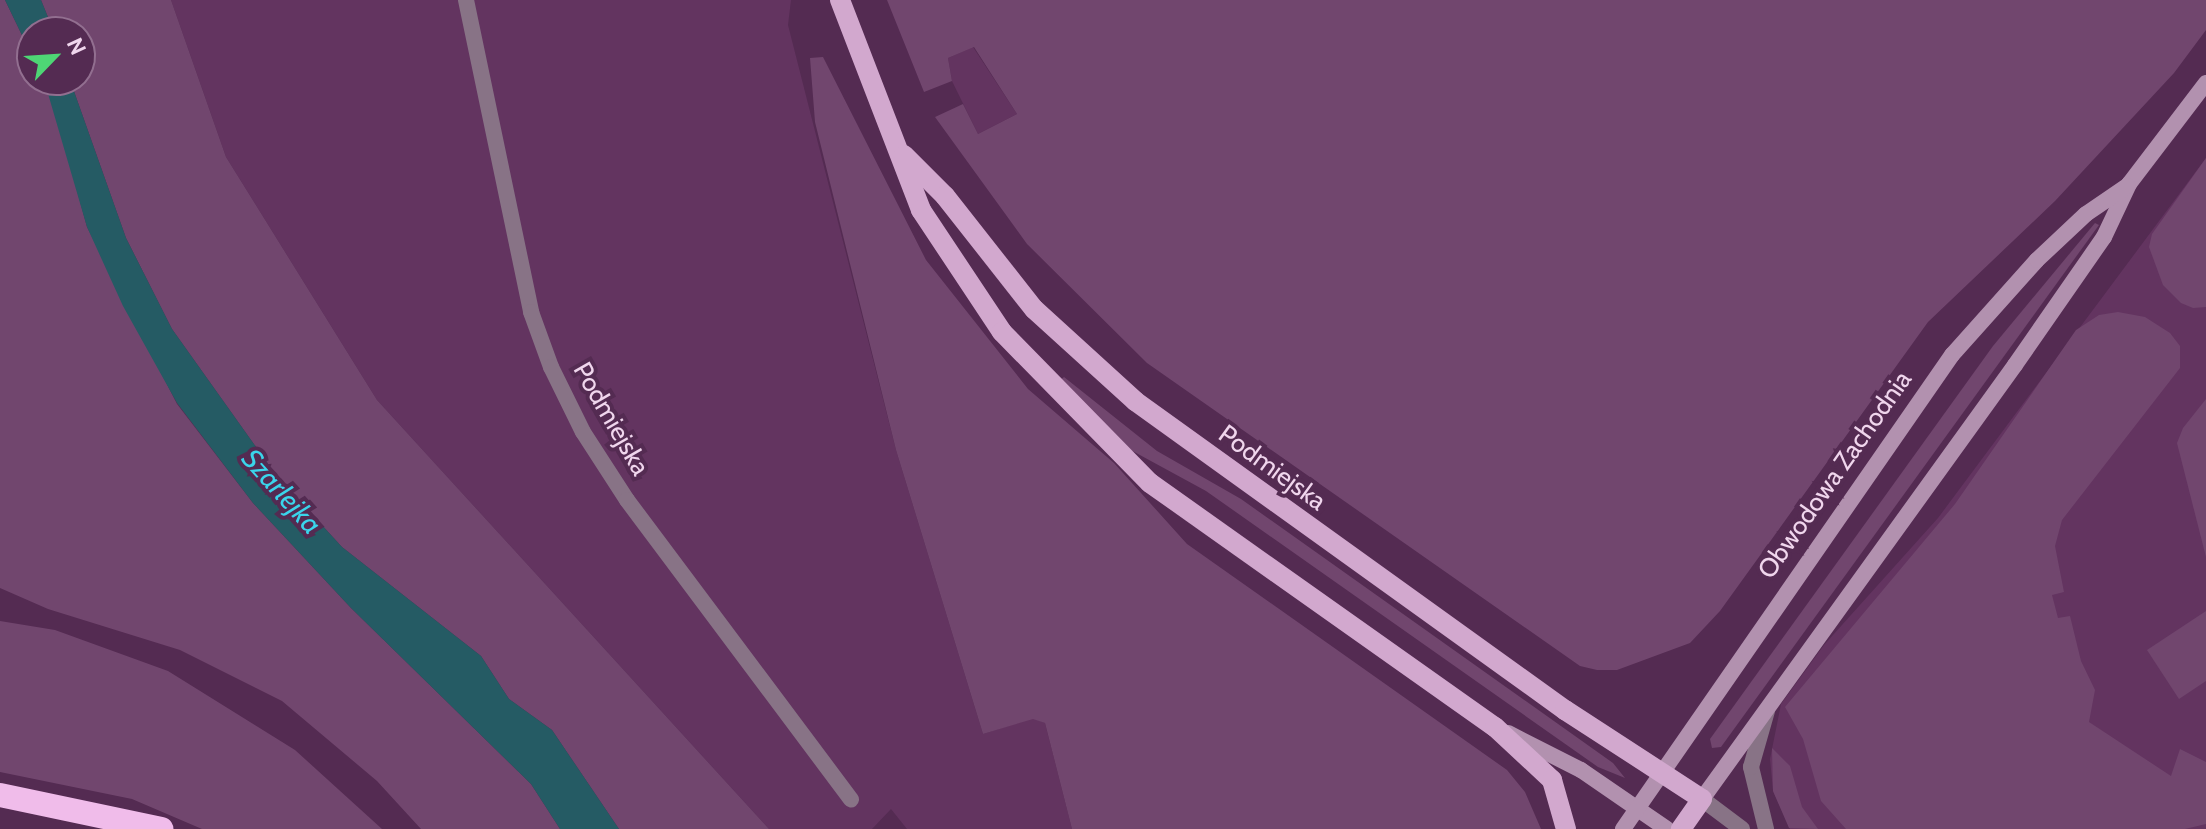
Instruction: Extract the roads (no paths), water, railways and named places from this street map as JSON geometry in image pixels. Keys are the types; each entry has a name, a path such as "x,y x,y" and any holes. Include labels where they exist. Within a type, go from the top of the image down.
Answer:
{"highway":[{"path":"0,795 161,829"}],"main road":[{"name":"Podmiejska","path":"840,0 921,210 1002,332 1150,483 1495,727 1552,780 1566,829"},
{"name":"Obwodowa Zachodnia","path":"1681,829 2015,365 2104,237 2129,184 2206,83"},
{"name":"Podmiejska","path":"899,150 945,196 1034,309 1135,401 1565,710 1702,799"},
{"name":"Obwodowa Zachodnia","path":"1623,829 1664,772 1723,678 1952,355 2037,260 2086,214 2129,184"},
{"path":"1495,727 1581,770 1667,829"}],"street":[{"name":"Podmiejska","path":"466,0 531,312 551,367 583,432 627,500 851,799"},
{"path":"1766,829 1751,767 1768,705"},
{"path":"1702,799 1742,829"}],"water":[{"path":"5,0 41,0 48,16 16,16 16,23"},
{"name":"Szarlejka","path":"49,96 76,96 126,238 172,329 276,475 342,547 481,656 509,699 552,730 619,829 560,829 531,784 351,608 253,503 177,403 123,306 87,227"}]}
